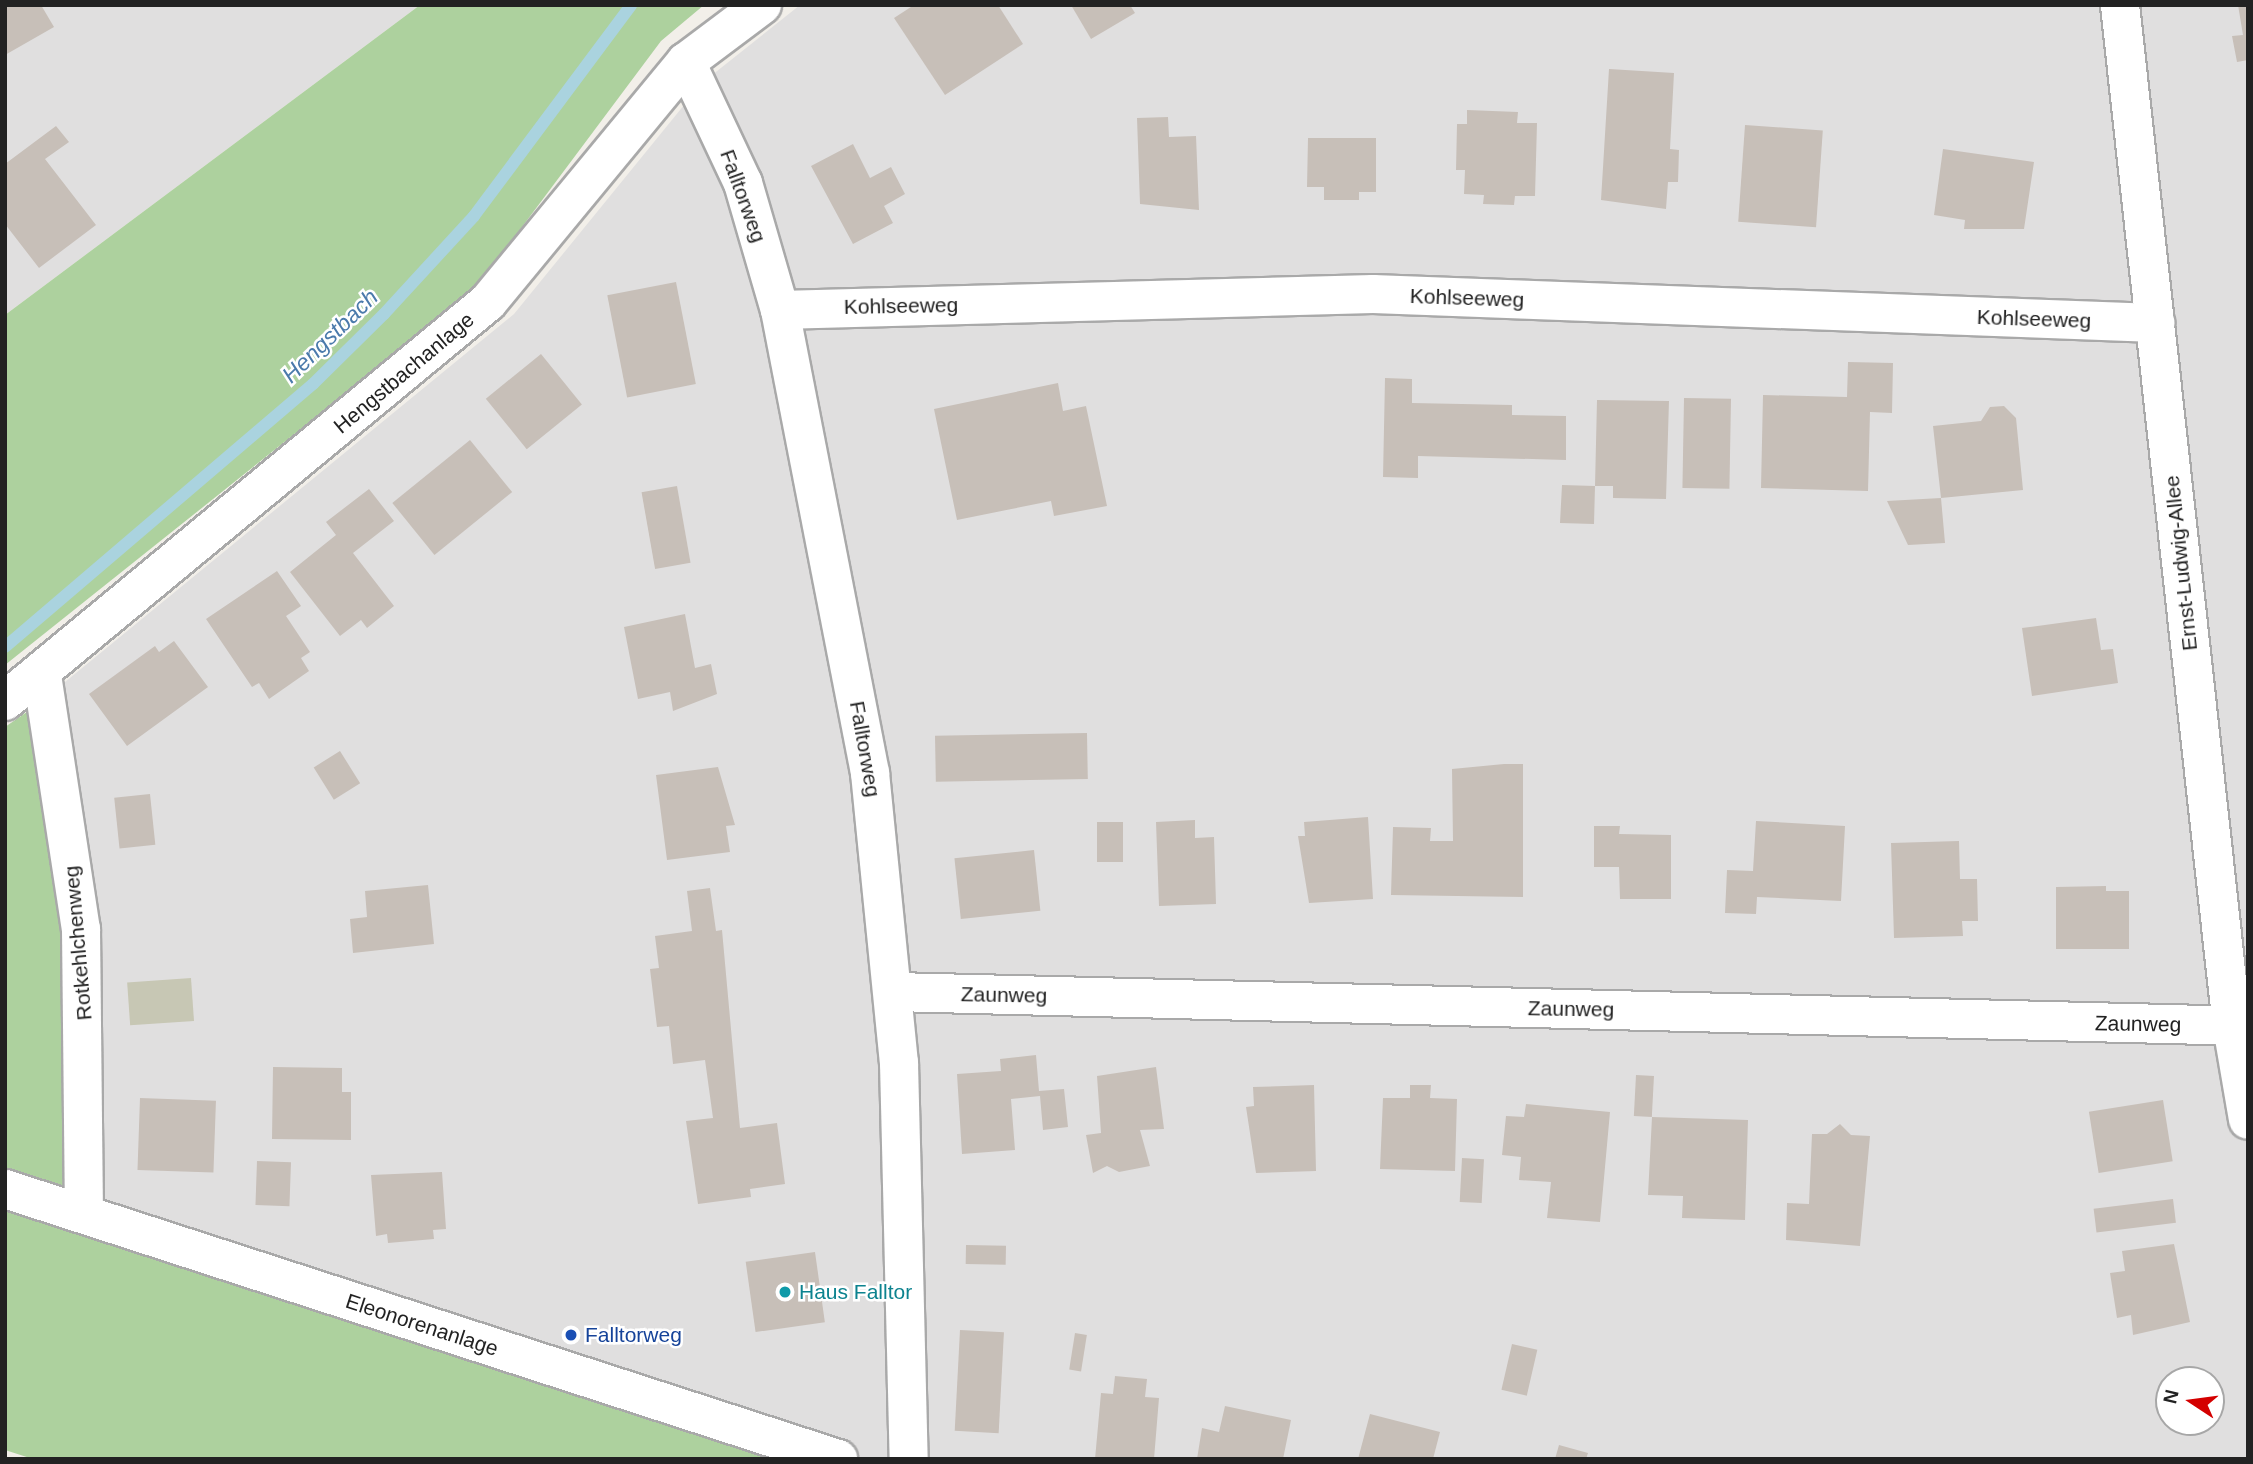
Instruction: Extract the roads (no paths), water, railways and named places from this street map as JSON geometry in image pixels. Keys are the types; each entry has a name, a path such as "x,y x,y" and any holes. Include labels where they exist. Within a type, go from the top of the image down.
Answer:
{"street":[{"name":"Hengstbachanlage","path":"5,701 42,675 488,302 686,62 762,5"},
{"name":"Ernst-Ludwig-Allee","path":"2120,5 2155,323 2240,1026 2248,1120"},
{"name":"Falltorweg","path":"686,62 743,183 780,310 870,773 894,992 909,1459"},
{"name":"Kohlseeweg","path":"780,310 1373,294 2155,323"},
{"name":"Rotkehlchenweg","path":"42,675 81,929 84,1213"},
{"name":"Zaunweg","path":"894,992 2240,1026"},
{"name":"Eleonorenanlage","path":"5,1189 838,1459"}],"waterway":[{"name":"Hengstbach","path":"5,647 313,384 384,314 474,216 631,5"}],"place":[{"name":"Haus Falltor","path":"785,1292"},
{"name":"Falltorweg","path":"571,1335"}]}
